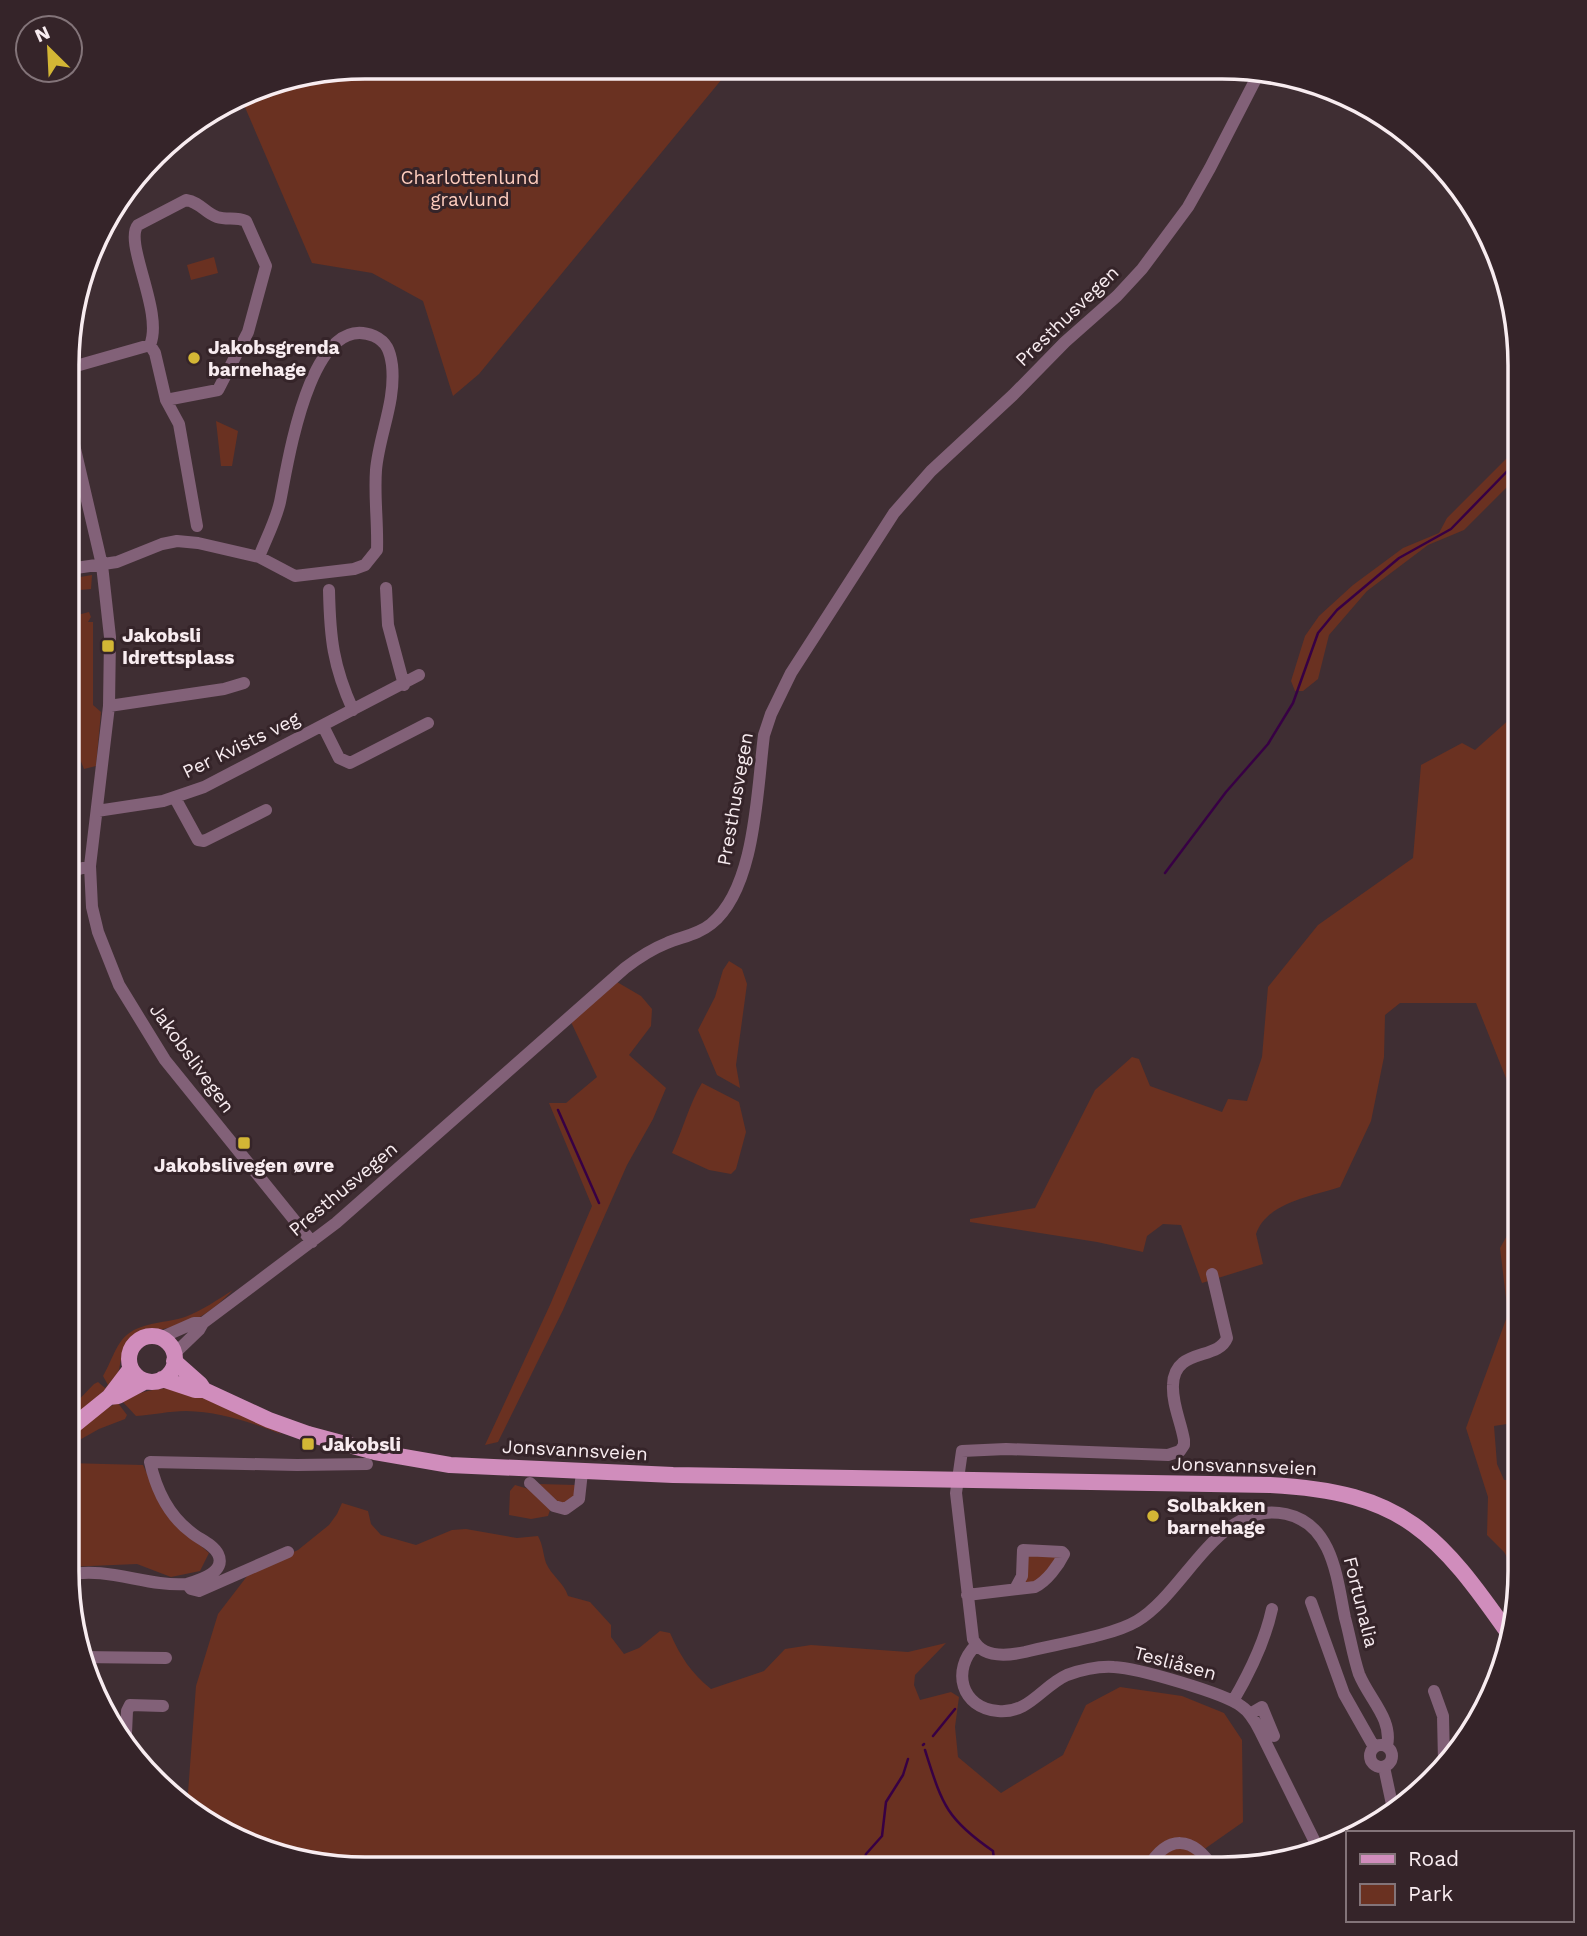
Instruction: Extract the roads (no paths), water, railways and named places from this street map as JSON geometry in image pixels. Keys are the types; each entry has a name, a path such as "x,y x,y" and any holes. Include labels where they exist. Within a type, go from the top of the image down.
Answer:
{"main road":[{"path":"109,1397 118,1396 168,1375 174,1358 171,1347 160,1338 147,1337 135,1343 130,1355 131,1368 140,1379 154,1380"},
{"name":"Jonsvannsveien","path":"174,1358 204,1390"},
{"path":"79,1421 109,1397 131,1368"},
{"name":"Jonsvannsveien","path":"154,1380 204,1390 269,1420 308,1434 375,1452 450,1465 582,1472 1314,1488 1354,1496 1394,1512 1429,1535 1460,1567 1503,1626"}],"street":[{"name":"Presthusvegen","path":"174,1358 203,1322 312,1241 625,968 666,943 709,926 721,915 730,903 744,873 764,735 771,714 791,673 881,531 925,477 1138,275 1188,207 1255,80"},
{"path":"79,365 150,345 153,339 151,304 137,256 135,228 153,216 186,201 196,201 216,217 246,221 266,266 248,332 218,390 166,400"},
{"path":"79,568 102,565 177,541 260,557 295,576 354,569 365,565 377,550 376,468 392,388 388,347 382,340 367,333 342,336 328,351 314,375 293,430 279,505 260,557"},
{"path":"150,345 155,353 166,400 179,424 197,526"},
{"name":"Jakobslivegen","path":"79,466 102,565 110,637 109,706 90,866 92,907 98,932 119,985 144,1028 183,1083 312,1241"},
{"path":"386,588 388,625 404,685"},
{"path":"329,590 334,660 353,710"},
{"name":"Per Kvists veg","path":"97,811 174,797 224,779 419,675"},
{"path":"109,706 224,689 244,683"},
{"name":"Per Kvists veg","path":"323,726 339,758 350,763 428,723"},
{"name":"Per Kvists veg","path":"174,797 198,839 204,841 266,810"},
{"path":"79,869 90,866"},
{"name":"Jonsvannsveien","path":"957,1481 962,1451 1168,1455 1180,1451 1184,1440 1173,1389 1176,1372 1187,1359 1220,1347 1227,1338 1212,1274"},
{"name":"Presthusvegen","path":"160,1338 194,1323 203,1322"},
{"path":"79,1574 96,1572 187,1584 215,1572 219,1558 215,1549 192,1534 175,1516 159,1491 150,1462 367,1464"},
{"path":"530,1483 554,1506 565,1509 579,1499 582,1472"},
{"path":"957,1481 971,1634 976,1645"},
{"name":"Fortunalia","path":"976,1645 990,1653 1010,1655 1128,1626 1154,1608 1231,1525 1262,1513 1289,1514 1315,1529 1330,1554 1357,1668 1369,1695 1387,1724 1389,1734 1381,1747 1370,1754 1371,1761 1377,1767 1384,1767 1391,1763 1393,1756 1381,1747 1344,1694 1311,1602"},
{"path":"187,1584 194,1591 204,1590 288,1552"},
{"path":"967,1595 1015,1589"},
{"name":"Tesliåsen","path":"1233,1700 1247,1677 1263,1640 1272,1609"},
{"name":"Tesliåsen","path":"976,1645 964,1659 964,1685 972,1699 988,1709 999,1711 1024,1706 1069,1674 1113,1667 1138,1670 1233,1700 1250,1714 1315,1842"},
{"path":"92,1657 166,1658"},
{"path":"1434,1691 1443,1716 1444,1752"},
{"path":"125,1726 128,1707 163,1706"},
{"name":"Tesliåsen","path":"1250,1714 1262,1707 1274,1736"},
{"name":"Fortunalia","path":"1384,1767 1391,1801"},
{"path":"1156,1857 1173,1844 1182,1843 1196,1847 1204,1857"}],"waterway":[{"path":"1165,873 1226,792 1268,744 1293,703 1318,633 1337,610 1399,558 1451,529 1508,470"},
{"path":"558,1110 599,1203"},
{"path":"933,1736 955,1709"},
{"path":"925,1750 947,1808 965,1829 993,1851 994,1857"},
{"path":"865,1857 882,1836 886,1802 903,1775 908,1759"}],"place":[{"name":"Jakobsgrenda barnehage","path":"194,358"},
{"name":"Jakobsli Idrettsplass","path":"108,646"},
{"name":"Jakobslivegen øvre","path":"244,1143"},
{"name":"Jakobsli","path":"308,1444"},
{"name":"Solbakken barnehage","path":"1153,1516"}],"park label":[{"name":"Charlottenlund gravlund","path":"470,188"}]}
